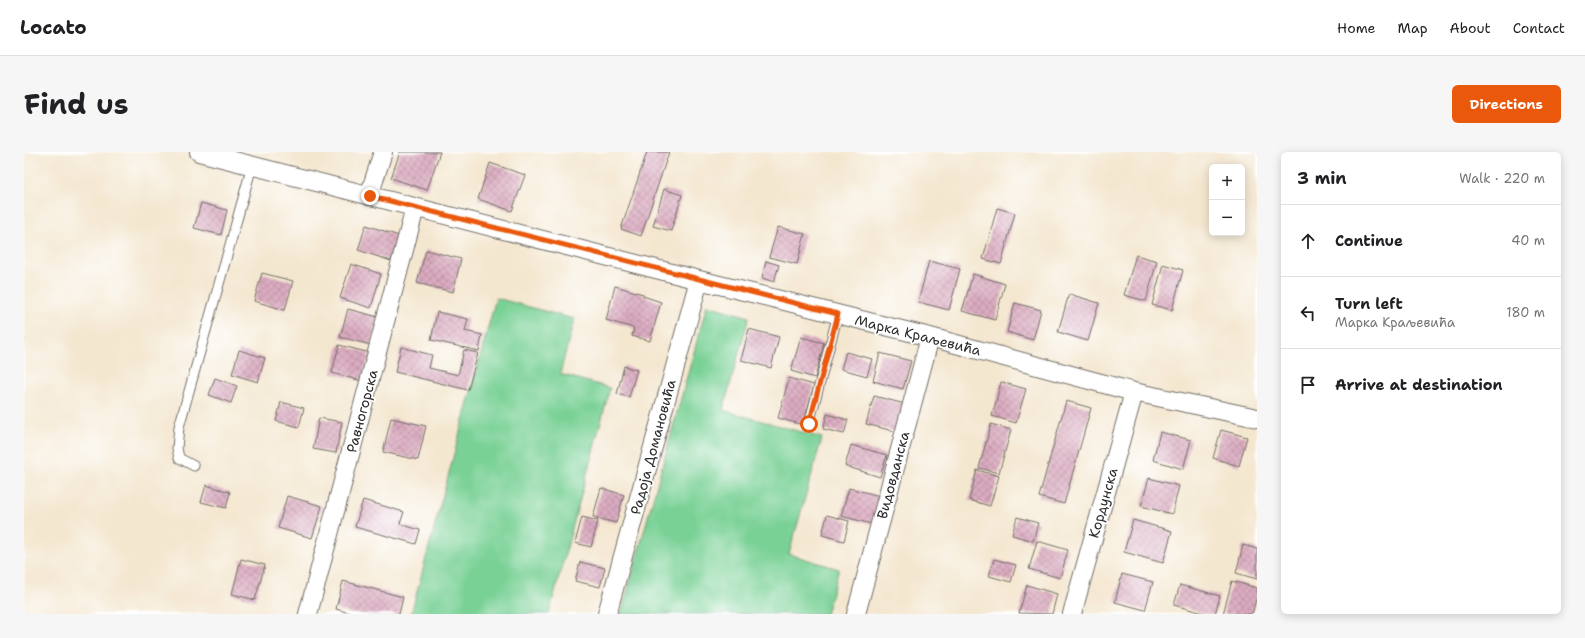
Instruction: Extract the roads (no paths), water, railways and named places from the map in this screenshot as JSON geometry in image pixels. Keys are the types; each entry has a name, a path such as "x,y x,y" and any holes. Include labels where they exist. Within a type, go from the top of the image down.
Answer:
{"street":[{"name":"Марка Краљевића","path":"199,152 699,280 930,337 1134,392 1257,418"},
{"path":"370,196 383,152"},
{"name":"Равногорска","path":"308,614 415,208"},
{"name":"Радоја Домановића","path":"607,614 699,280"},
{"name":"Видовданска","path":"856,614 930,337"},
{"name":"Кордунска","path":"1072,614 1134,392"}],"lane":[{"path":"194,466 179,458 177,448 178,427 252,166"},
{"path":"809,424 838,314"}]}
